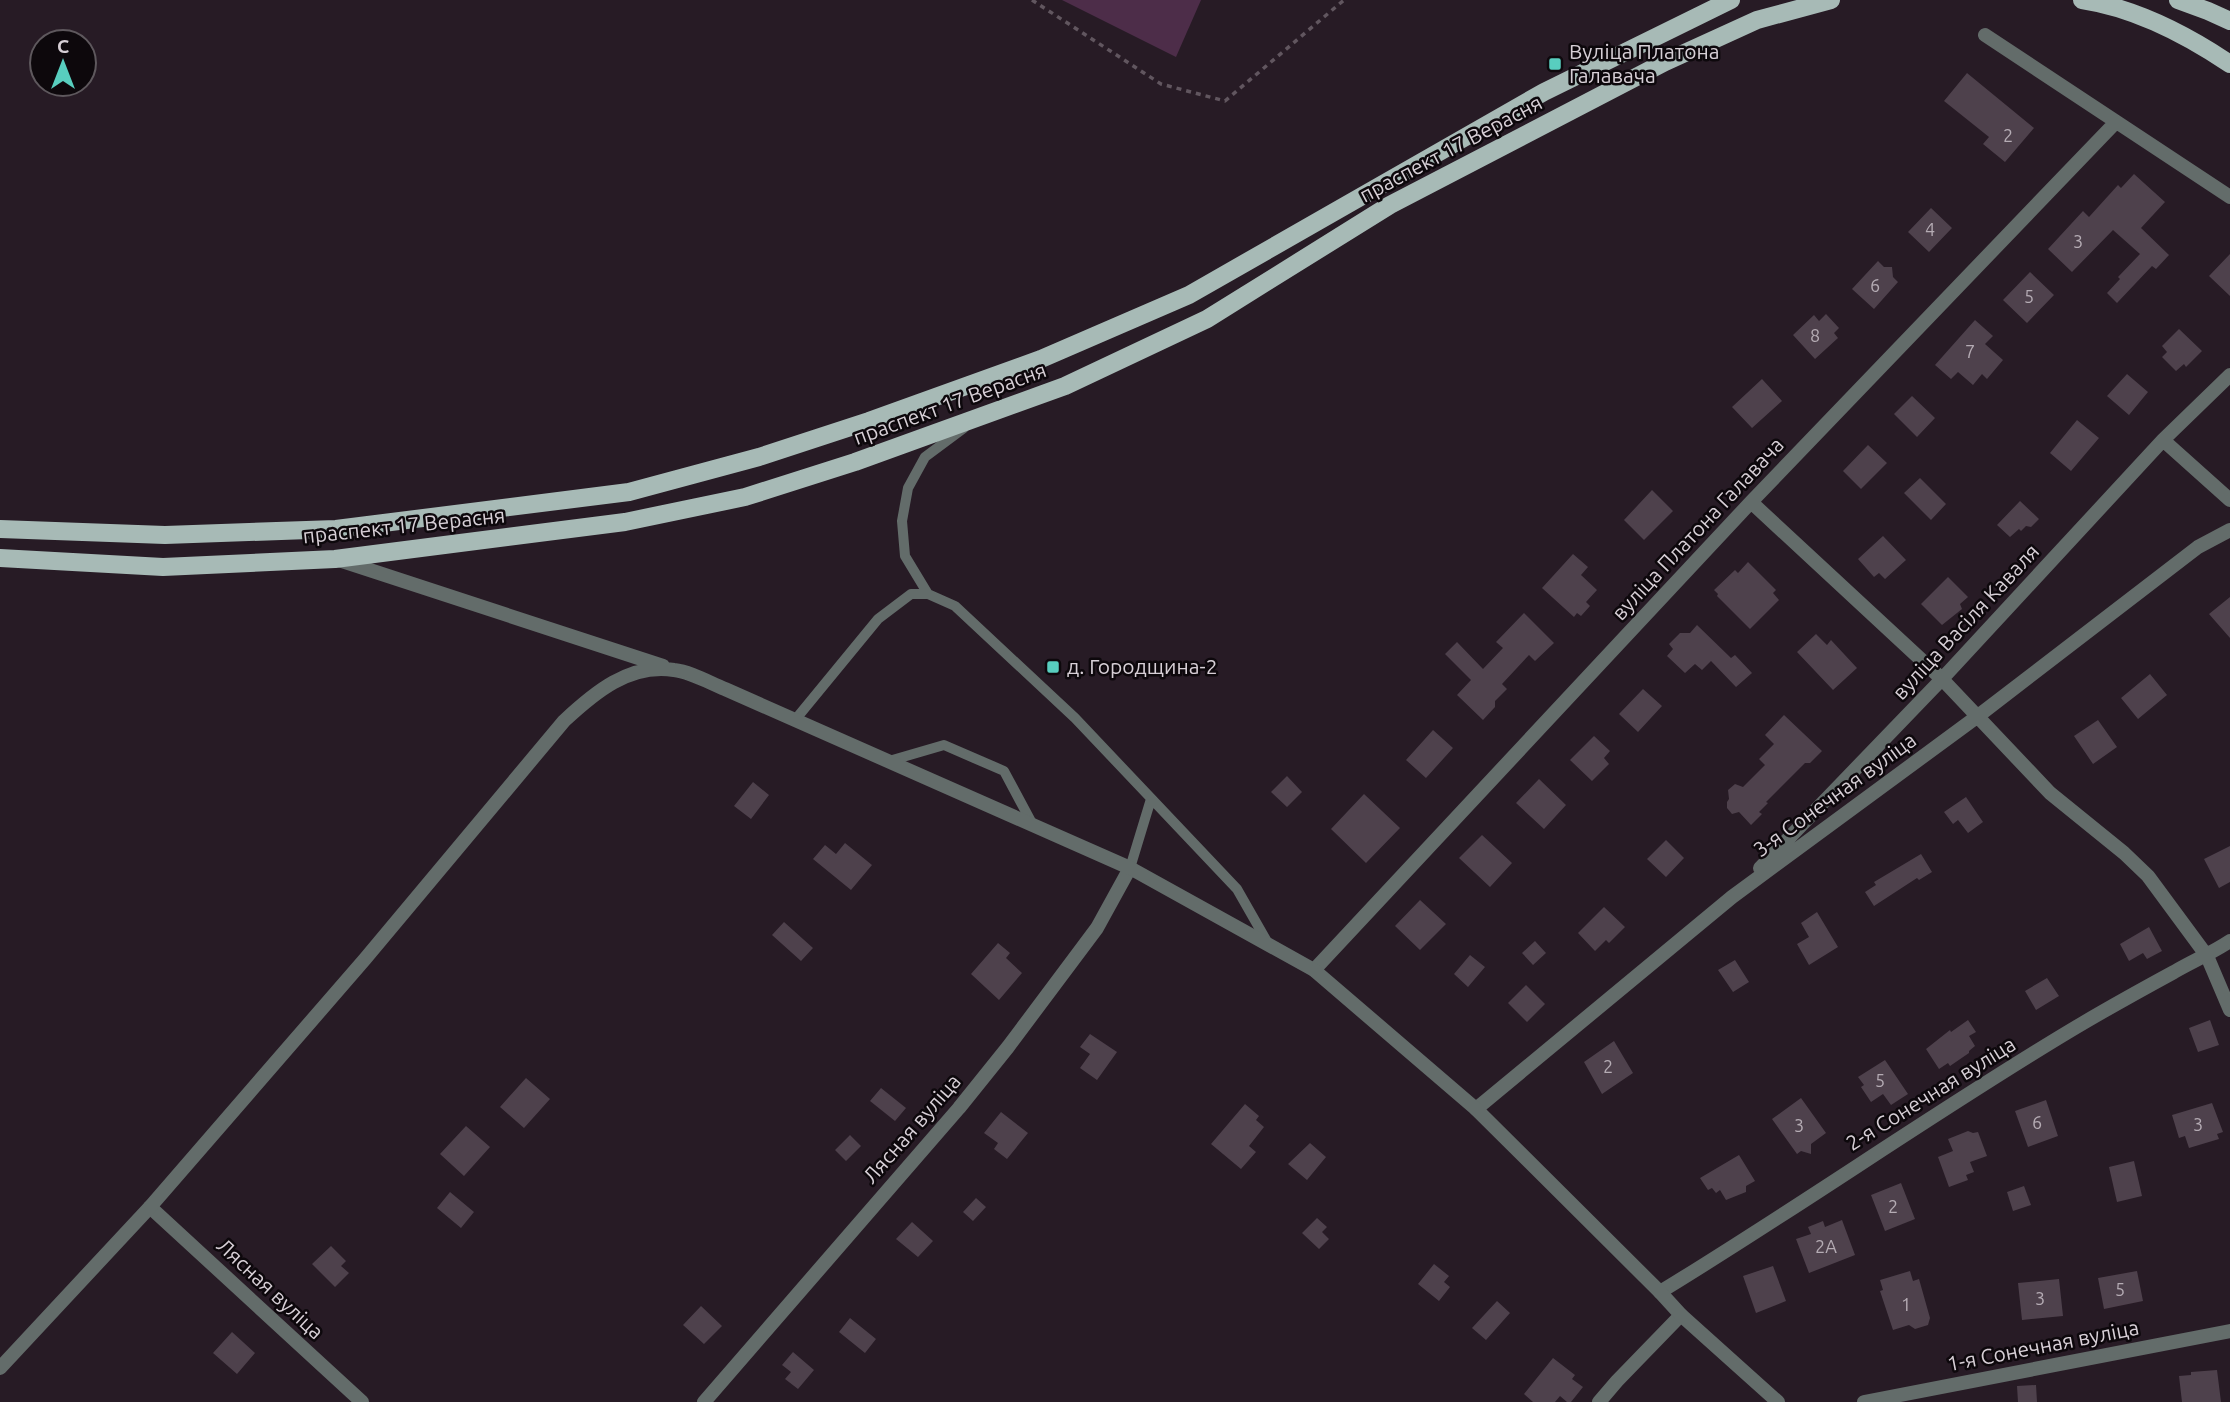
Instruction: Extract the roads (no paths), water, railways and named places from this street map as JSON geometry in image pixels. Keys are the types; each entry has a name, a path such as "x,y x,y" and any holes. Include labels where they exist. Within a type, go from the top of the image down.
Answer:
{"main road":[{"name":"праспект 17 Верасня","path":"0,529 164,536 336,529 629,492 759,457 869,421 1041,359 1189,295 1544,92 1731,0"},
{"name":"праспект 17 Верасня","path":"0,558 163,567 335,559 625,522 745,496 855,462 1065,386 1207,319 1390,205 1665,62 1757,20 1831,0"},
{"path":"2082,0 2106,4 2194,40 2230,64"},
{"path":"2178,0 2230,21"}],"street":[{"path":"1985,35 2230,197"},
{"name":"вуліца Платона Галавача","path":"1314,970 1751,502 2116,122"},
{"name":"вуліца Васіля Каваля","path":"1732,897 1942,679 2163,440 2230,375"},
{"path":"2163,440 2230,500"},
{"path":"1751,502 1942,679 2062,804 2124,853 2148,876 2207,956 2230,1010"},
{"name":"3-я Сонечная вуліца","path":"1476,1109 1732,897 1978,716 2198,547 2230,530"},
{"path":"335,559 695,677 1130,868 1314,970 1476,1109 1681,1315 1777,1402"},
{"path":"0,1368 150,1207 365,959 564,721 598,691 617,679 640,672 673,669"},
{"name":"Лясная вуліца","path":"704,1402 1008,1048 1097,928 1130,868"},
{"name":"2-я Сонечная вуліца","path":"1660,1292 1746,1240 1842,1175 2068,1032 2230,941"},
{"name":"Лясная вуліца","path":"150,1207 362,1402"},
{"path":"1600,1402 1681,1315"},
{"name":"1-я Сонечная вуліца","path":"1864,1402 2230,1331"}],"lane":[{"path":"928,594 905,556 902,521 908,488 925,457 977,418"},
{"path":"795,720 878,619 911,594 928,594 955,606 1075,718 1237,889 1269,945"},
{"path":"889,761 944,745 980,760 1004,771 1033,825"},
{"path":"1130,868 1151,799"}],"place":[{"name":"Вуліца Платона Галавача","path":"1555,64"},
{"name":"д. Городщина-2","path":"1053,667"}]}
